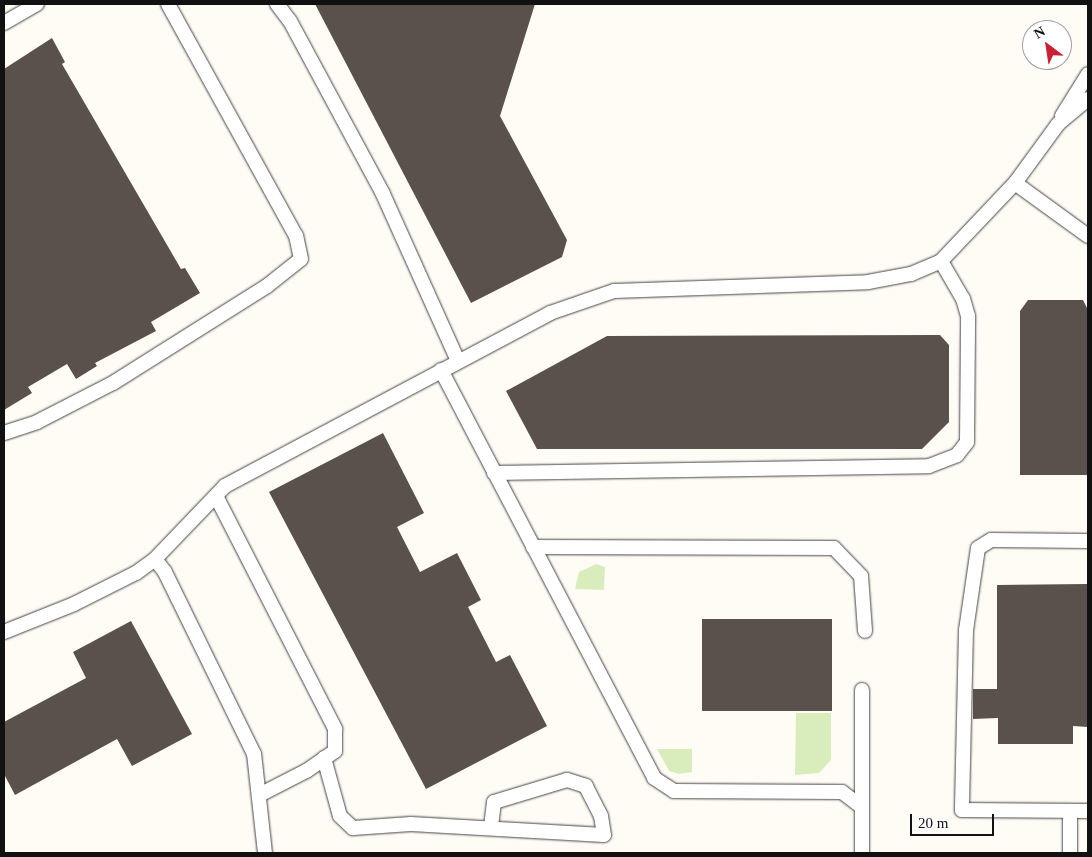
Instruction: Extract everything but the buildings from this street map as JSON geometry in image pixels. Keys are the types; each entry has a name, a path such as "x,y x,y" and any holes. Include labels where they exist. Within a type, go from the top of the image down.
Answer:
{"lane":[{"path":"4,23 37,4"},
{"path":"4,433 37,422 113,383 266,286 302,259 296,236 168,4"},
{"path":"277,4 290,21 383,194 458,361"},
{"path":"4,632 74,604 136,573 155,559 225,486 550,313 614,290 868,282 911,274 942,261 1015,183 1058,124 1088,74"},
{"path":"1058,124 1088,99"},
{"path":"1015,183 1088,236"},
{"path":"494,472 929,466 957,455 967,442 968,316 963,299 942,261"},
{"path":"441,370 645,764 663,785 674,790 842,792 862,807"},
{"path":"216,496 336,728 335,751 306,771 259,795"},
{"path":"1088,541 991,540 978,548 966,630 962,810 1088,811"},
{"path":"533,547 834,548 861,576 865,631"},
{"path":"155,559 165,572 254,754 265,853"},
{"path":"862,690 862,853"},
{"path":"324,758 340,816 353,828 412,824 604,835 601,816 586,786 568,780 494,802 490,828"},
{"path":"1070,811 1070,853"}],"green space":[{"path":"596,564 605,567 604,590 575,589 579,572"},
{"path":"796,713 831,713 831,760 819,773 795,775"},
{"path":"657,749 692,749 692,772 679,774 669,771"}]}
